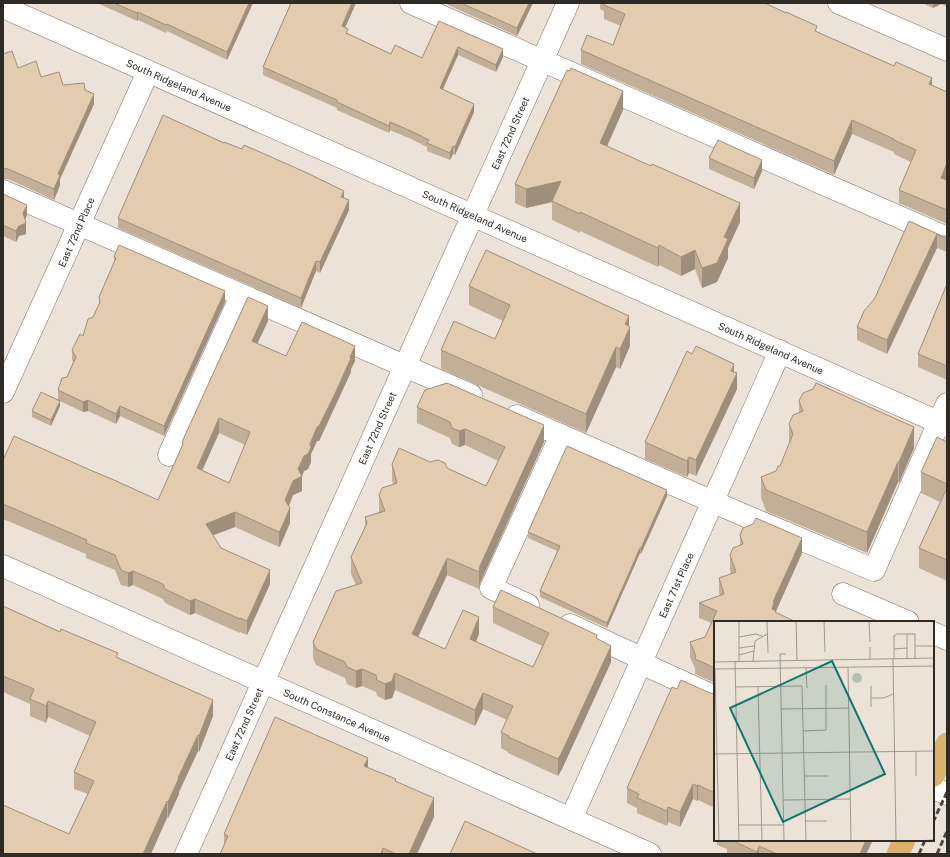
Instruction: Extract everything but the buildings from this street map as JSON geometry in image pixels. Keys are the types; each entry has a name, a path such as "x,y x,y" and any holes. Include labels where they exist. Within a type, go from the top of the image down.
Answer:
{"main road":[{"path":"934,774 947,744"},
{"path":"898,854 904,841"}],"street":[{"path":"411,3 947,238"},
{"name":"East 72nd Street","path":"186,854 568,3"},
{"path":"839,3 947,50"},
{"name":"South Ridgeland Avenue","path":"3,7 780,351 944,417"},
{"name":"East 72nd Place","path":"3,392 148,72"},
{"path":"3,191 713,502 874,570 944,417"},
{"path":"169,455 241,296"},
{"name":"East 71st Place","path":"571,819 780,351"},
{"path":"561,435 491,588 714,696"},
{"name":"South Constance Avenue","path":"3,566 650,854"},
{"path":"843,594 906,621"},
{"path":"934,633 947,639"},
{"path":"934,788 947,794"}],"railway":[{"path":"934,820 947,792"},
{"path":"937,854 947,831"},
{"path":"919,854 925,841"}]}
